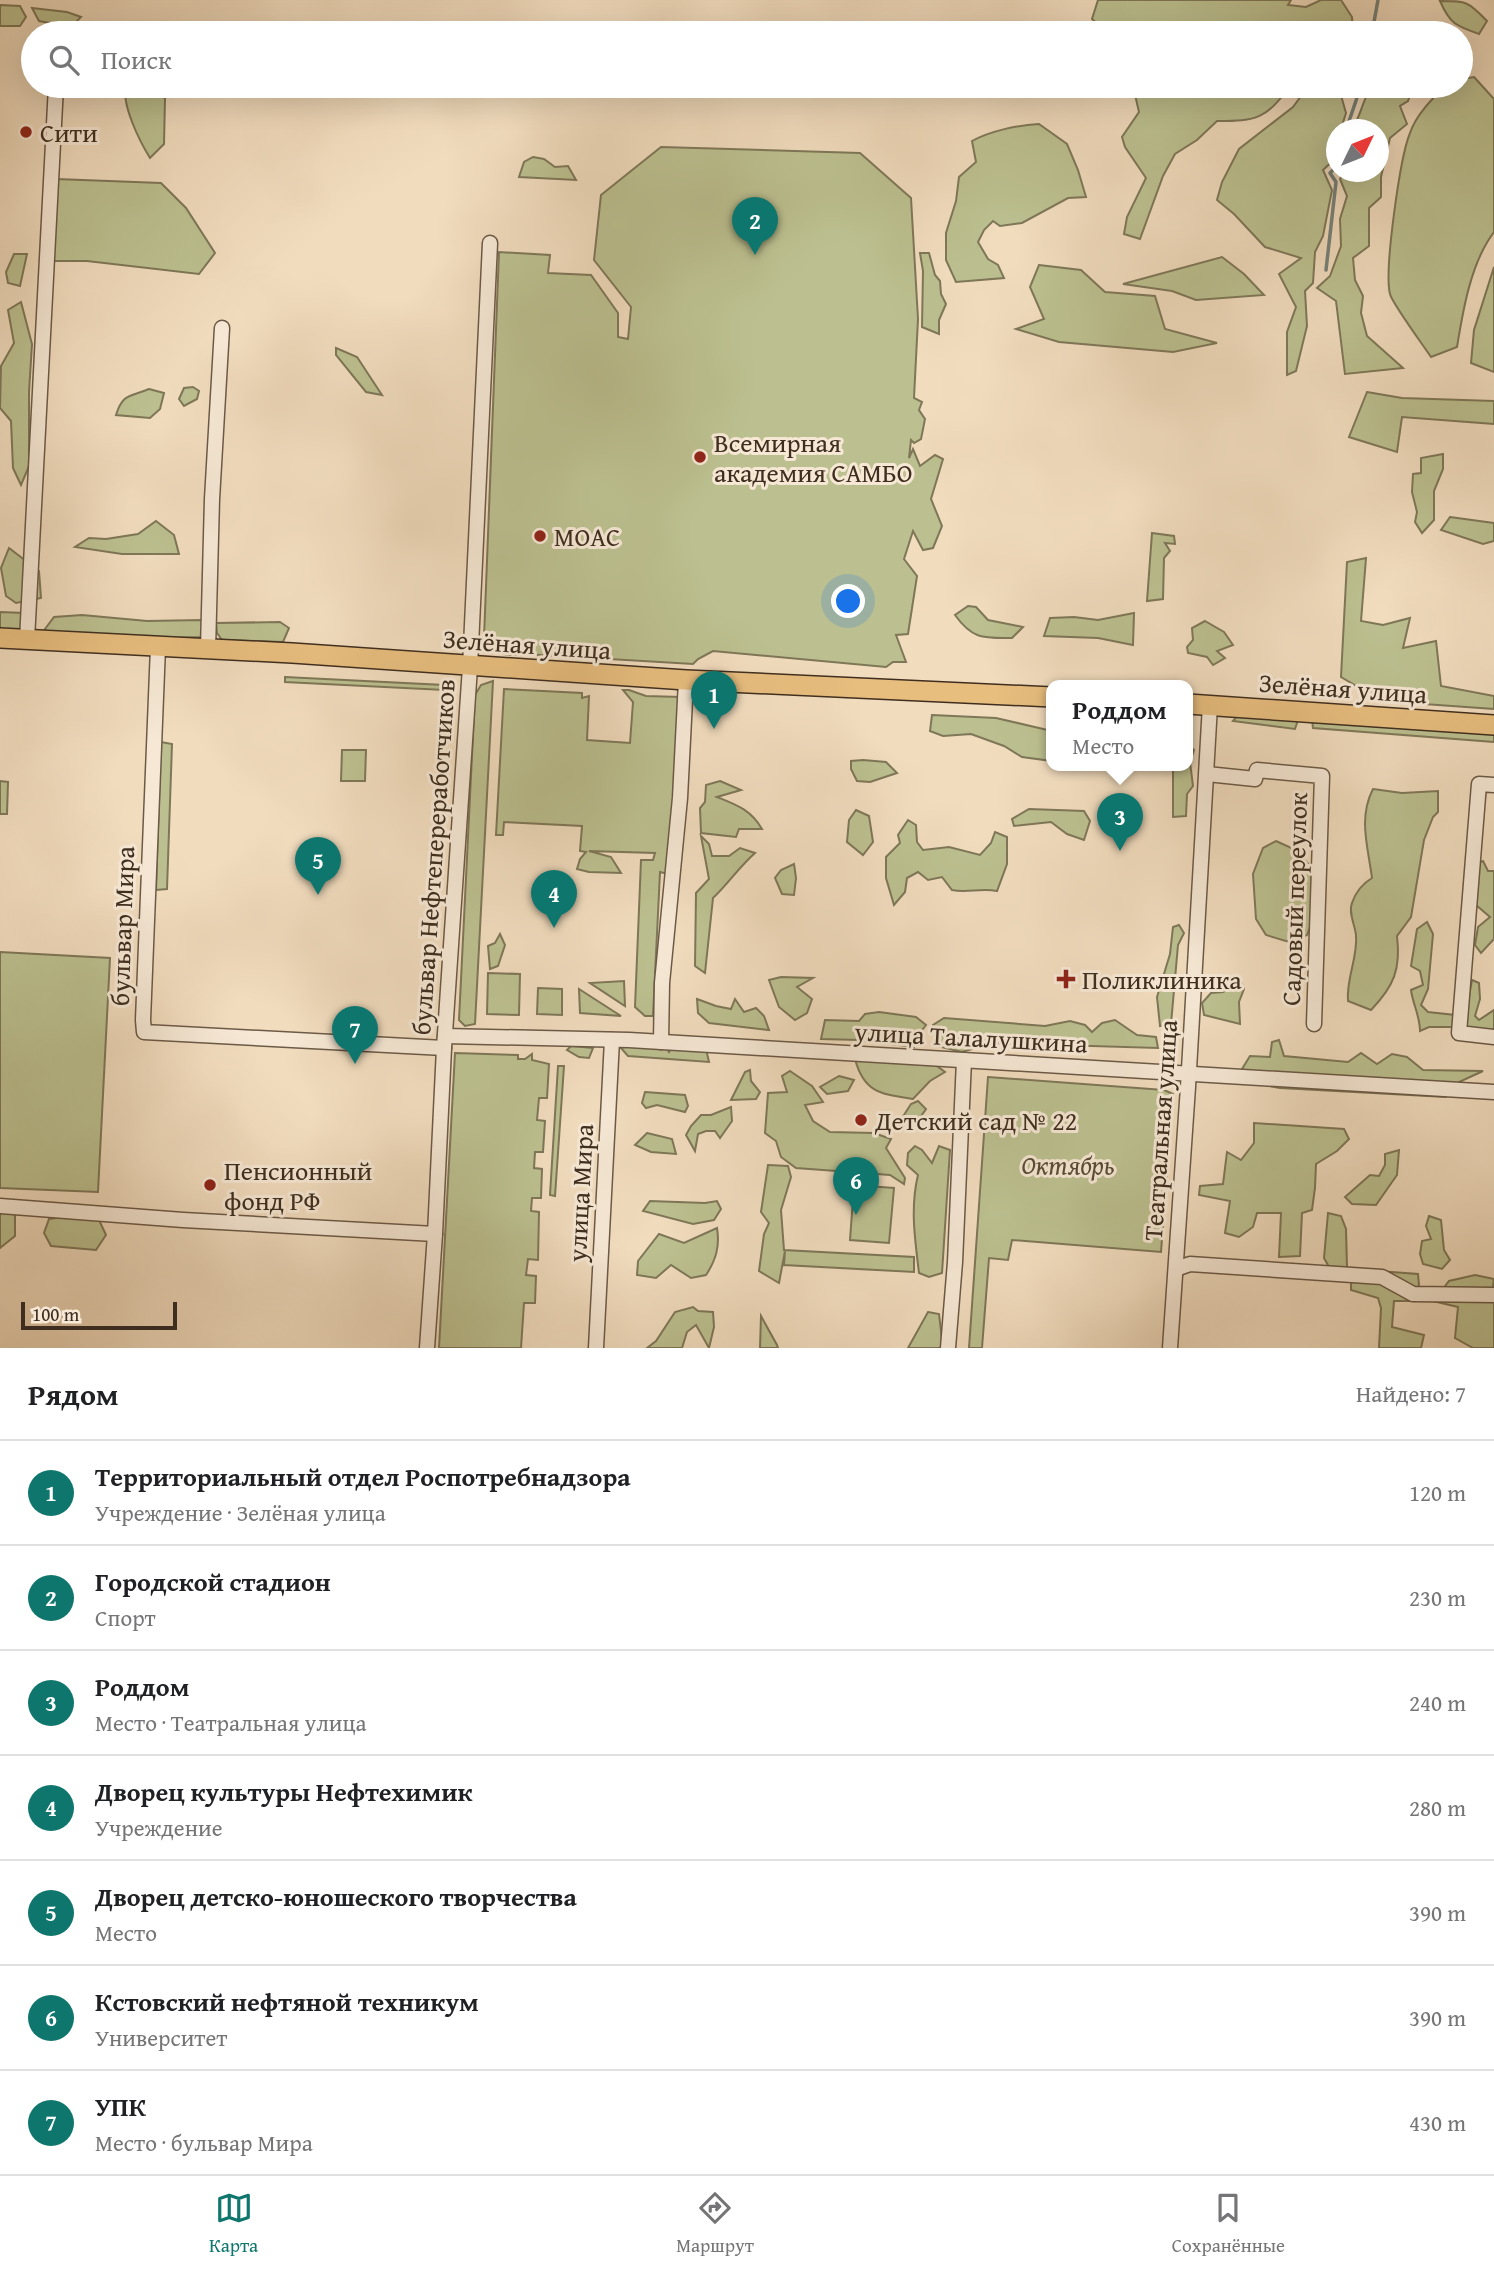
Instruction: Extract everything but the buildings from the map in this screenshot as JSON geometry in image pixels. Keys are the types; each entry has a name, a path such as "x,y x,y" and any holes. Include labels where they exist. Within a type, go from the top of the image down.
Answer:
{"main road":[{"name":"Зелёная улица","path":"0,638 686,680 1046,697"},
{"name":"Зелёная улица","path":"1193,704 1494,726"}],"street":[{"path":"27,640 54,98"},
{"name":"бульвар Нефтепереработчиков","path":"427,1348 444,1042 471,667 489,243"},
{"path":"208,649 212,499 222,328"},
{"name":"бульвар Мира","path":"158,647 144,1032 444,1042"},
{"path":"662,1042 662,983 680,798 686,680"},
{"name":"Театральная улица","path":"1170,1348 1210,705"},
{"name":"Садовый переулок","path":"1206,775 1255,779 1257,770 1322,776 1314,1024"},
{"path":"1494,785 1479,784 1459,1033 1494,1037"},
{"name":"улица Мира","path":"596,1348 612,1040"},
{"name":"улица Талалушкина","path":"444,1042 662,1042 1494,1092"},
{"path":"948,1348 955,1262 964,1060"},
{"path":"1494,1084 1494,1092"},
{"path":"0,1206 183,1220 435,1234"},
{"path":"1176,1269 1190,1264 1382,1277 1413,1294 1494,1295"}],"green space":[{"path":"1098,0 1291,0 1288,5 1306,7 1321,0 1341,0 1352,21 1094,21 1092,19"},
{"path":"1440,1 1466,4 1487,21 1479,34 1473,32 1473,21 1453,21"},
{"path":"0,5 20,6 26,17 20,26 0,26"},
{"path":"32,8 67,12 81,17 77,21 39,21"},
{"path":"1473,77 1494,99 1494,232 1479,257 1474,272 1465,302 1457,347 1431,357 1390,294 1389,263 1398,188 1406,146 1420,114 1434,98 1473,98"},
{"path":"125,98 165,98 164,144 150,158 137,133"},
{"path":"1136,98 1280,98 1260,116 1217,121 1197,140 1175,154 1163,176 1140,239 1124,234 1127,217 1146,178 1125,147 1122,137 1139,112"},
{"path":"1300,98 1342,98 1346,113 1344,119 1326,119 1326,167 1323,170 1326,182 1332,190 1323,236 1315,252 1313,283 1305,291 1307,326 1296,371 1287,375 1287,332 1296,307 1279,274 1301,258 1265,247 1217,200 1222,182 1239,149 1293,107"},
{"path":"1366,98 1409,98 1400,106 1407,124 1390,138 1389,142 1389,119 1357,119"},
{"path":"1039,124 1067,144 1086,197 1068,198 1022,223 1000,226 993,221 978,242 988,259 998,265 1004,278 956,282 946,260 946,233 956,201 959,177 976,162 972,141 1004,129"},
{"name":"Всемирная академия САМБО","path":"661,147 860,153 911,198 918,319 914,398 922,402 919,410 925,419 921,439 914,443 911,440 909,458 913,449 920,466 935,455 943,459 931,499 942,526 933,548 923,550 913,531 904,559 917,576 908,634 896,635 906,662 893,662 886,667 713,651 693,664 512,655 492,648 484,638 499,252 550,255 548,273 591,275 618,313 618,337 628,339 631,307 594,260 601,195"},
{"path":"533,157 544,159 555,167 568,166 576,180 519,177 524,162"},
{"path":"56,179 161,183 186,208 215,253 199,274 87,261 51,261"},
{"path":"1341,182 1381,182 1381,197 1369,208 1369,246 1353,258 1355,280 1363,296 1361,313 1367,336 1403,368 1345,374 1336,301 1317,288 1330,276 1341,246 1340,219 1347,196"},
{"path":"920,253 929,253 946,304 939,320 939,334 922,327 923,271"},
{"path":"14,254 27,254 20,286 8,283 6,272"},
{"path":"1222,257 1244,274 1264,295 1196,300 1172,291 1123,284"},
{"path":"1039,265 1081,270 1105,292 1155,296 1165,329 1217,343 1173,352 1059,342 1016,329 1044,319 1030,287"},
{"path":"1494,267 1494,372 1471,363 1474,330"},
{"path":"21,302 32,344 29,466 21,485 13,468 11,421 0,408 1,366 14,343 8,310"},
{"path":"336,348 357,357 382,395 366,392 336,355"},
{"path":"193,387 199,391 197,399 184,406 179,399 184,388"},
{"path":"149,389 164,393 160,409 150,418 116,415 125,399"},
{"path":"1367,392 1402,398 1494,401 1494,424 1402,417 1397,452 1349,437"},
{"path":"1443,454 1443,469 1434,491 1434,520 1422,533 1415,522 1417,512 1412,492 1413,474 1421,473 1421,458"},
{"path":"1450,517 1494,523 1494,541 1483,544 1441,530"},
{"path":"156,521 174,535 179,554 122,554 75,547 89,538 106,539 138,534"},
{"path":"1152,533 1174,536 1175,544 1165,543 1170,551 1164,558 1163,599 1147,601"},
{"path":"9,548 39,571 41,598 16,603 6,596 1,568"},
{"path":"1366,558 1361,621 1383,625 1410,618 1403,648 1436,641 1441,686 1494,696 1494,709 1382,701 1341,677 1347,562"},
{"path":"968,606 976,607 988,620 1023,627 1012,638 980,636 968,629 955,615"},
{"path":"0,612 24,613 22,631 0,632"},
{"path":"1134,613 1133,645 1098,638 1044,636 1050,618 1098,620"},
{"path":"82,615 147,621 202,620 202,637 139,639 42,633 54,617"},
{"path":"1205,621 1224,632 1233,645 1217,651 1225,658 1213,665 1207,657 1188,653 1187,647 1193,640 1192,628"},
{"path":"280,622 289,628 283,642 222,640 217,633 216,623"},
{"path":"285,677 444,685 444,690 285,682"},
{"path":"493,681 475,1024 465,1026 459,1020 475,695 481,685"},
{"path":"504,689 582,693 582,698 589,696 587,740 630,743 633,702 623,690 646,696 681,697 668,874 660,872 653,1016 645,1016 635,1007 641,860 653,860 655,853 589,851 611,857 621,873 589,872 577,869 586,852 580,851 582,826 504,822 503,835 496,835"},
{"path":"932,715 996,718 1046,730 1046,760 1022,757 1004,746 971,734 943,736 930,731"},
{"path":"1238,715 1298,720 1295,729 1233,721"},
{"path":"1312,719 1494,733 1494,742 1313,728"},
{"path":"161,742 172,744 167,889 156,890"},
{"path":"342,750 366,750 365,781 341,781"},
{"path":"851,761 886,762 897,773 870,782 857,781 851,769"},
{"path":"1173,771 1191,771 1193,786 1187,794 1186,816 1173,817"},
{"path":"0,781 8,782 7,814 0,814"},
{"path":"720,781 741,790 717,797 748,813 762,829 739,829 736,837 701,833 700,808 705,802 706,785"},
{"path":"1373,789 1402,793 1438,791 1438,812 1433,817 1424,840 1411,917 1397,936 1397,968 1390,985 1371,1010 1348,1001 1348,993 1356,943 1351,907 1360,888 1372,878 1365,822 1368,800"},
{"path":"1029,809 1084,811 1090,821 1084,840 1067,834 1051,822 1014,826 1012,819"},
{"path":"856,810 869,816 873,842 863,855 847,842 849,820"},
{"path":"908,820 916,825 917,842 923,850 949,847 980,855 991,843 995,832 1007,837 1007,864 997,891 952,890 942,877 928,880 918,872 907,878 905,892 894,905 886,878 886,857 900,843 898,835"},
{"path":"701,836 709,844 712,856 729,856 740,848 755,853 713,898 705,973 695,966 696,893 709,879"},
{"path":"1276,841 1296,850 1319,876 1318,906 1307,935 1289,942 1266,935 1256,919 1253,874 1263,848"},
{"path":"1483,861 1488,871 1494,871 1494,939 1481,953 1475,945 1478,927 1490,917 1476,905 1469,866"},
{"path":"794,864 794,895 782,894 775,878 781,870"},
{"path":"1427,922 1433,934 1428,989 1421,1005 1428,1012 1455,1015 1457,1027 1429,1027 1420,1031 1411,990 1423,985 1420,971 1411,966 1417,929"},
{"path":"1179,925 1184,933 1178,945 1171,1024 1160,1026 1157,997 1170,954 1173,927"},
{"path":"500,934 505,945 498,966 490,969 488,946 495,943"},
{"path":"0,952 110,958 98,1192 0,1188"},
{"path":"488,973 520,974 519,1015 487,1014"},
{"path":"781,977 813,978 797,987 812,999 807,1013 795,1020 779,1007 769,980"},
{"path":"1472,980 1479,983 1480,999 1475,1016 1479,1020 1494,1010 1494,1028 1491,1031 1463,1029"},
{"path":"624,981 625,1006 590,983"},
{"path":"1241,982 1244,989 1239,1002 1240,1024 1204,1015 1202,1003 1211,993 1223,992"},
{"path":"538,988 562,989 562,1015 537,1014"},
{"path":"579,989 621,1016 580,1013"},
{"path":"697,999 731,1009 735,999 744,1012 756,1008 764,1016 769,1030 709,1023 698,1013"},
{"path":"879,1012 916,1017 926,1025 914,1047 860,1040 821,1039 825,1020 859,1021 865,1014"},
{"path":"944,1018 1045,1026 1070,1021 1085,1025 1092,1032 1102,1023 1115,1020 1137,1035 1156,1037 1158,1048 993,1043 962,1052 937,1046 933,1025"},
{"path":"1279,1040 1284,1056 1348,1062 1361,1053 1377,1064 1392,1054 1407,1057 1423,1070 1483,1071 1459,1082 1446,1097 1280,1088 1243,1081 1242,1069 1250,1056 1270,1057 1272,1042"},
{"path":"634,1044 664,1044 669,1052 675,1044 706,1049 709,1062 628,1056 621,1048"},
{"path":"571,1046 593,1048 589,1058 579,1057 567,1050"},
{"path":"455,1053 518,1055 518,1059 525,1059 532,1054 532,1060 549,1064 547,1098 539,1098 537,1120 545,1121 543,1152 535,1152 534,1168 542,1169 541,1198 532,1198 531,1211 539,1212 538,1260 528,1259 526,1275 536,1276 535,1303 524,1303 521,1348 439,1348"},
{"path":"855,1059 930,1061 945,1072 930,1081 913,1099 875,1090 863,1079"},
{"path":"558,1066 564,1066 555,1196 550,1195"},
{"path":"750,1070 751,1081 760,1092 756,1099 731,1100 745,1072"},
{"path":"790,1071 812,1086 823,1102 805,1105 813,1121 830,1132 874,1133 891,1139 886,1148 905,1178 904,1184 890,1175 796,1168 781,1157 776,1141 765,1133 768,1093 787,1092 782,1076"},
{"path":"839,1076 854,1080 848,1091 827,1094 820,1087"},
{"name":"Октябрь","path":"988,1077 1164,1090 1173,1094 1161,1252 1012,1240 1008,1260 989,1258 982,1348 969,1348"},
{"path":"645,1092 685,1095 688,1106 685,1112 657,1105 646,1108 642,1103"},
{"path":"918,1101 926,1109 919,1119 902,1118 911,1104"},
{"path":"731,1107 732,1121 720,1138 715,1131 698,1134 695,1151 686,1135 691,1126 701,1115 711,1115"},
{"path":"1254,1123 1344,1129 1349,1139 1337,1151 1316,1164 1312,1210 1302,1213 1300,1256 1279,1257 1281,1213 1257,1213 1253,1227 1239,1237 1225,1233 1230,1201 1199,1195 1200,1186 1223,1184 1227,1152 1241,1160 1254,1143"},
{"path":"647,1133 672,1139 676,1154 651,1152 635,1145"},
{"path":"915,1146 922,1150 932,1163 939,1146 950,1150 942,1273 929,1277 919,1273 914,1212 918,1175 907,1165 908,1153"},
{"path":"1399,1150 1397,1175 1376,1205 1352,1204 1345,1197 1370,1175 1379,1176 1385,1165 1385,1154"},
{"path":"768,1165 788,1166 791,1177 781,1210 784,1250 914,1257 914,1272 784,1265 785,1251 779,1283 759,1271 764,1234 769,1223 761,1212"},
{"path":"854,1185 894,1188 889,1243 850,1240"},
{"path":"650,1201 717,1201 721,1209 714,1220 693,1224 643,1211"},
{"path":"0,1213 15,1214 15,1236 0,1248"},
{"path":"1328,1213 1341,1216 1346,1229 1347,1267 1329,1267 1324,1258"},
{"path":"1429,1216 1441,1220 1444,1250 1450,1260 1442,1269 1423,1264 1420,1254 1422,1241 1431,1239 1426,1226"},
{"path":"64,1217 99,1220 106,1235 96,1250 51,1246 44,1233 49,1219"},
{"path":"717,1228 716,1253 706,1275 691,1278 671,1265 656,1278 637,1275 638,1261 659,1234 684,1243"},
{"path":"1351,1269 1418,1274 1419,1285 1411,1301 1394,1301 1392,1327 1424,1335 1421,1348 1379,1348 1381,1308 1378,1298 1351,1290"},
{"path":"1475,1275 1494,1279 1494,1348 1473,1348 1455,1338 1458,1307 1429,1298 1442,1290 1449,1281"},
{"path":"693,1307 698,1311 713,1312 714,1327 709,1348 696,1325 687,1332 682,1348 647,1348 656,1341 675,1312"},
{"path":"928,1312 939,1314 943,1348 908,1348"},
{"path":"761,1316 777,1345 778,1348 760,1348"}],"waterway":[{"path":"1374,21 1378,0"},
{"path":"1350,119 1357,98"},
{"path":"1326,270 1336,182"}],"place":[{"name":"Сити","path":"26,132"},
{"name":"Городской стадион","path":"755,255"},
{"name":"Всемирная академия САМБО","path":"700,457"},
{"name":"МОАС","path":"540,536"},
{"name":"Территориальный отдел Роспотребнадзора","path":"714,729"},
{"name":"Роддом","path":"1120,851"},
{"name":"Дворец детско-юношеского творчества","path":"318,895"},
{"name":"Дворец культуры Нефтехимик","path":"554,928"},
{"name":"Поликлиника","path":"1066,979"},
{"name":"УПК","path":"355,1064"},
{"name":"Детский сад № 22","path":"861,1120"},
{"name":"Пенсионный фонд РФ","path":"210,1185"},
{"name":"Кстовский нефтяной техникум","path":"856,1215"}]}
